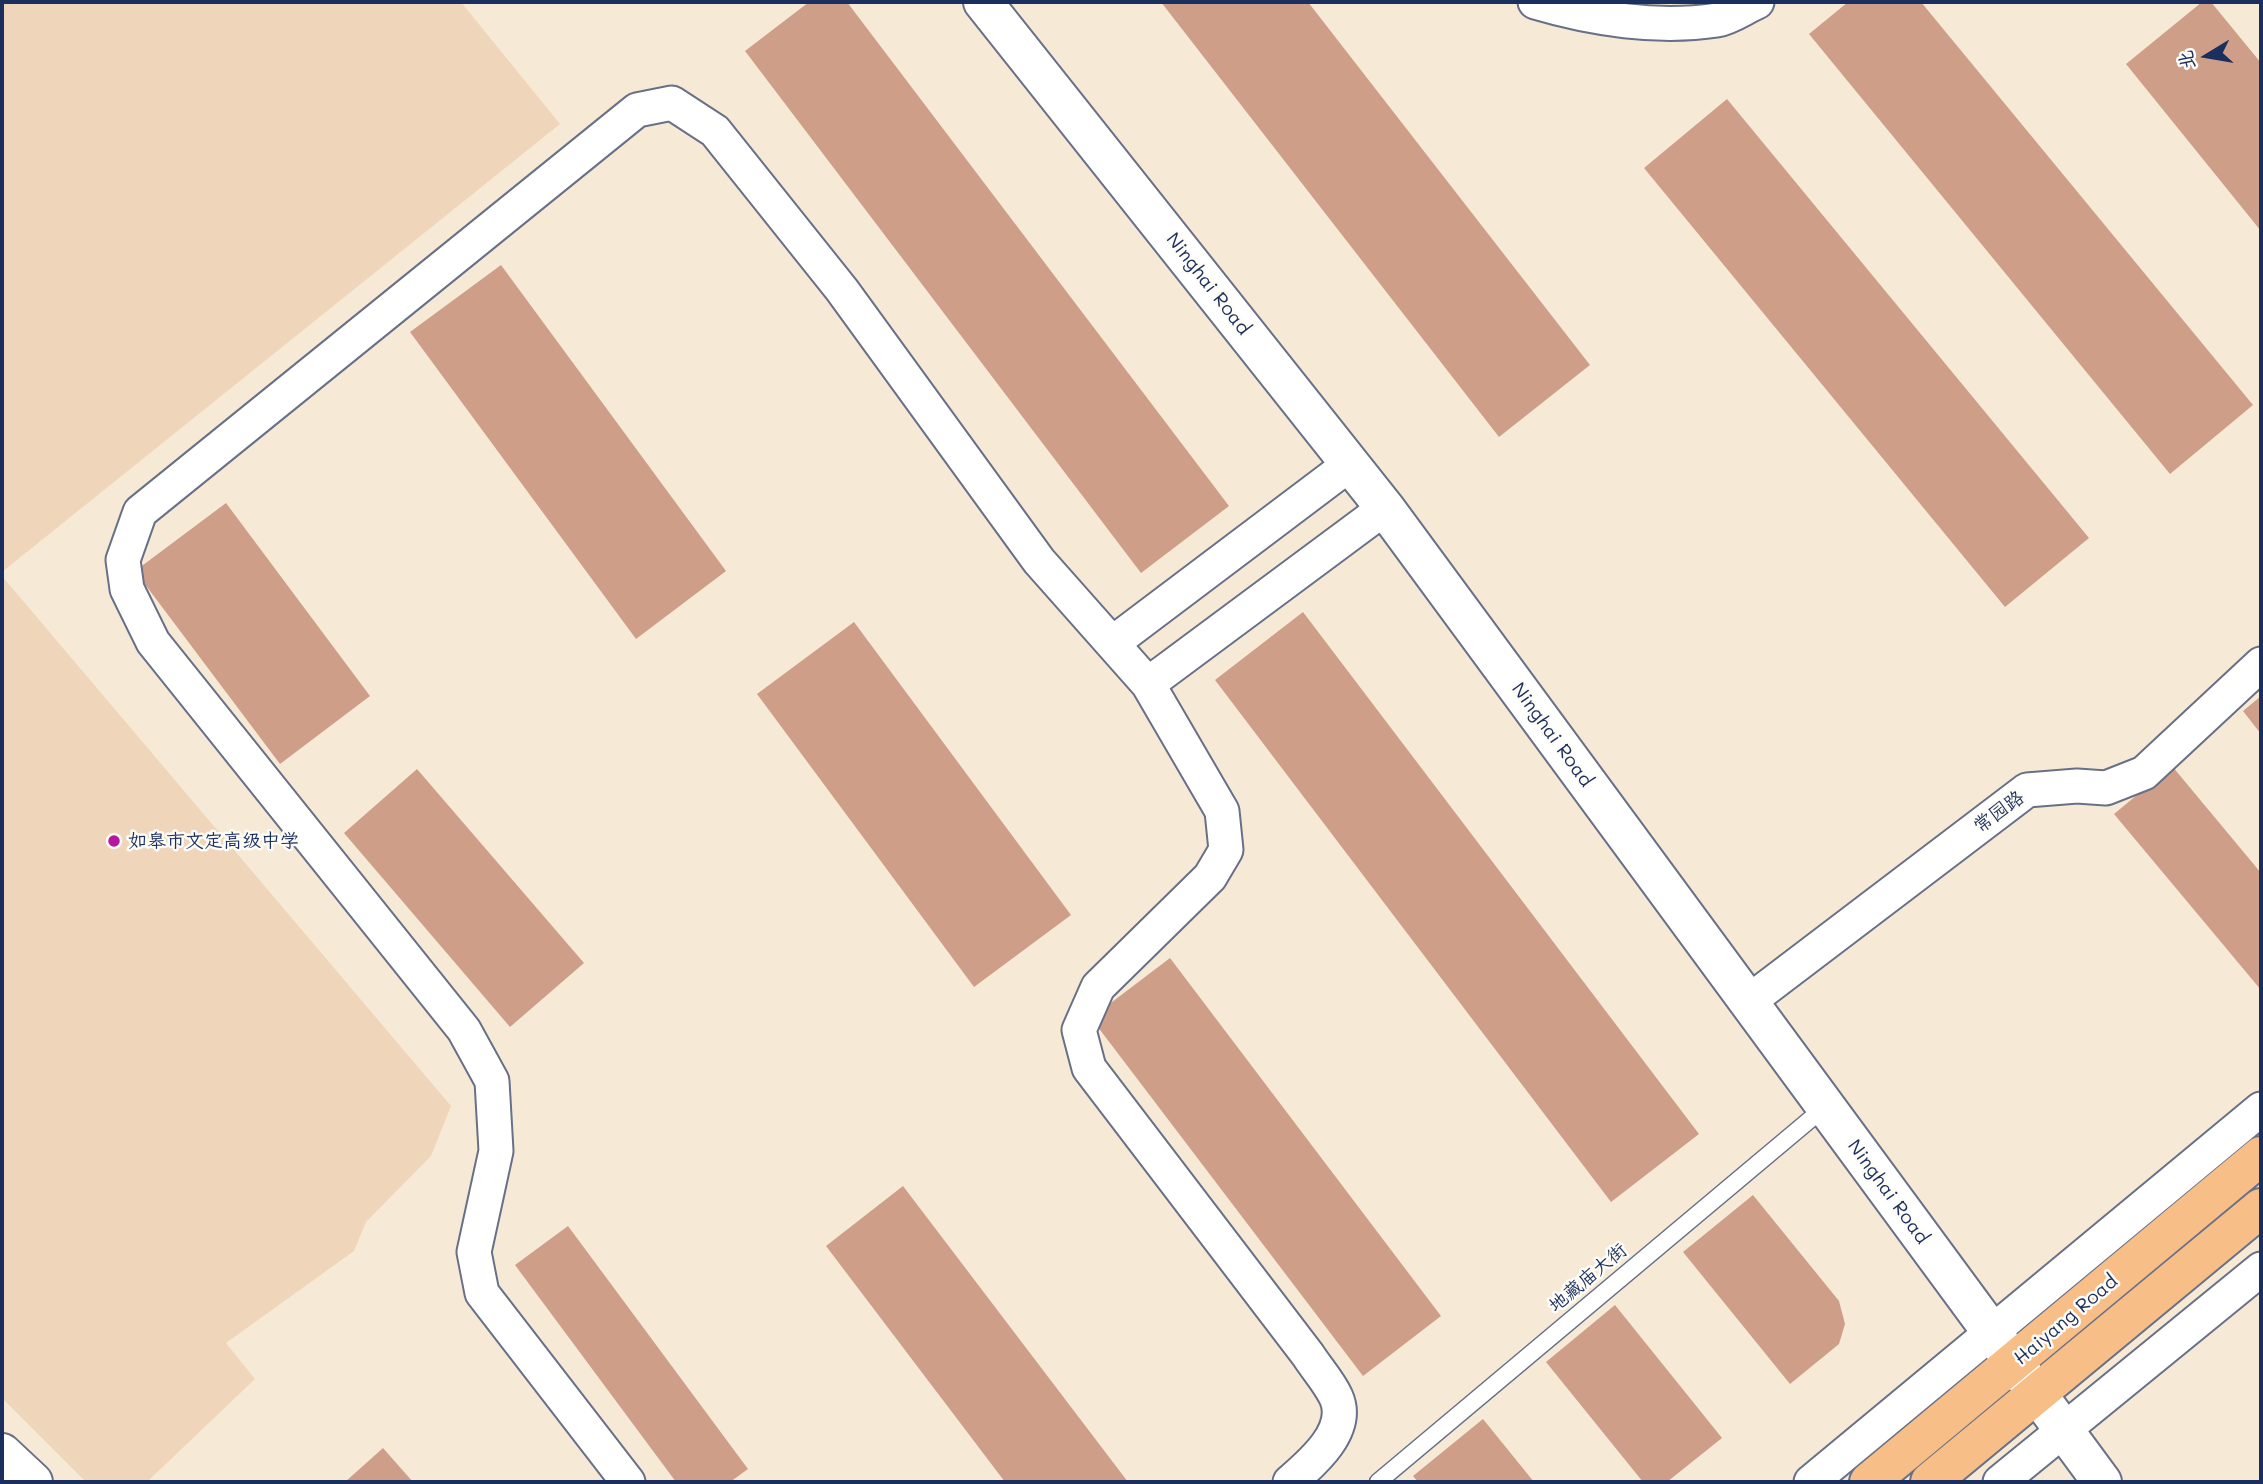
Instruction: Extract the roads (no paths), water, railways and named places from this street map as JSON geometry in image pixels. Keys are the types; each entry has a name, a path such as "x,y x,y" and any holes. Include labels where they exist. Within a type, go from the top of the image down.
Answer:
{"main road":[{"name":"Haiyang Road","path":"1870,1482 2261,1156"},
{"name":"Haiyang Road","path":"1930,1482 2261,1208"}],"street":[{"name":"Ninghai Road","path":"983,2 1385,508 1991,1333 2065,1428 2102,1482"},
{"path":"1535,2 1564,10 1642,22 1720,20 1757,2"},
{"path":"628,1482 482,1293 474,1252 496,1151 492,1081 464,1030 152,642 127,589 123,560 140,512 638,110 671,103 715,131 842,290 1039,561 1149,684 1222,811 1226,850 1210,877 1098,987 1079,1030 1089,1068 1300,1344 1337,1399 1338,1429 1311,1464 1290,1482"},
{"path":"1114,642 1350,464"},
{"path":"1149,684 1385,508"},
{"name":"常园路","path":"1748,1003 2027,790 2077,786 2106,788 2144,773 2261,664"},
{"path":"1811,1482 2261,1109"},
{"path":"2000,1482 2261,1269"},
{"path":"2,1453 33,1482"}],"lane":[{"name":"地藏庙大街","path":"1378,1482 1825,1107"}],"place":[{"name":"如皋市文定高级中学","path":"114,841"}]}
